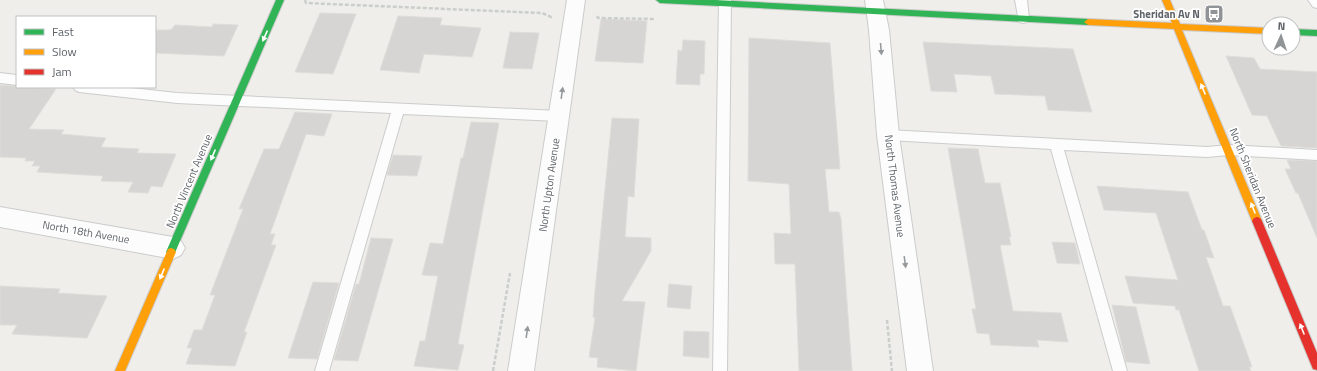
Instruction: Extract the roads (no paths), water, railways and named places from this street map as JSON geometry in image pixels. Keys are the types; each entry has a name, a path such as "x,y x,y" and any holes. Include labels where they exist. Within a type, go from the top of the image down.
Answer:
{"street":[{"name":"North Vincent Avenue","path":"120,371 280,0"},
{"name":"North Upton Avenue","path":"521,371 576,0"},
{"path":"660,0 875,5 1023,19 1261,30"},
{"name":"North Sheridan Avenue","path":"1166,0 1317,365"},
{"name":"North Thomas Avenue","path":"875,5 888,135 920,371"},
{"path":"1301,32 1317,33"},
{"name":"North 18th Avenue","path":"0,217 173,248"}],"lane":[{"path":"1021,0 1023,19"},
{"path":"1314,0 1317,4"},
{"path":"720,371 725,2"},
{"path":"0,78 16,80"},
{"path":"88,88 177,98 559,116"},
{"path":"322,371 398,109"},
{"path":"888,135 1207,152 1229,150 1317,155"},
{"path":"1056,143 1120,371"}],"place":[{"name":"Sheridan Av N","path":"1214,14"}]}
